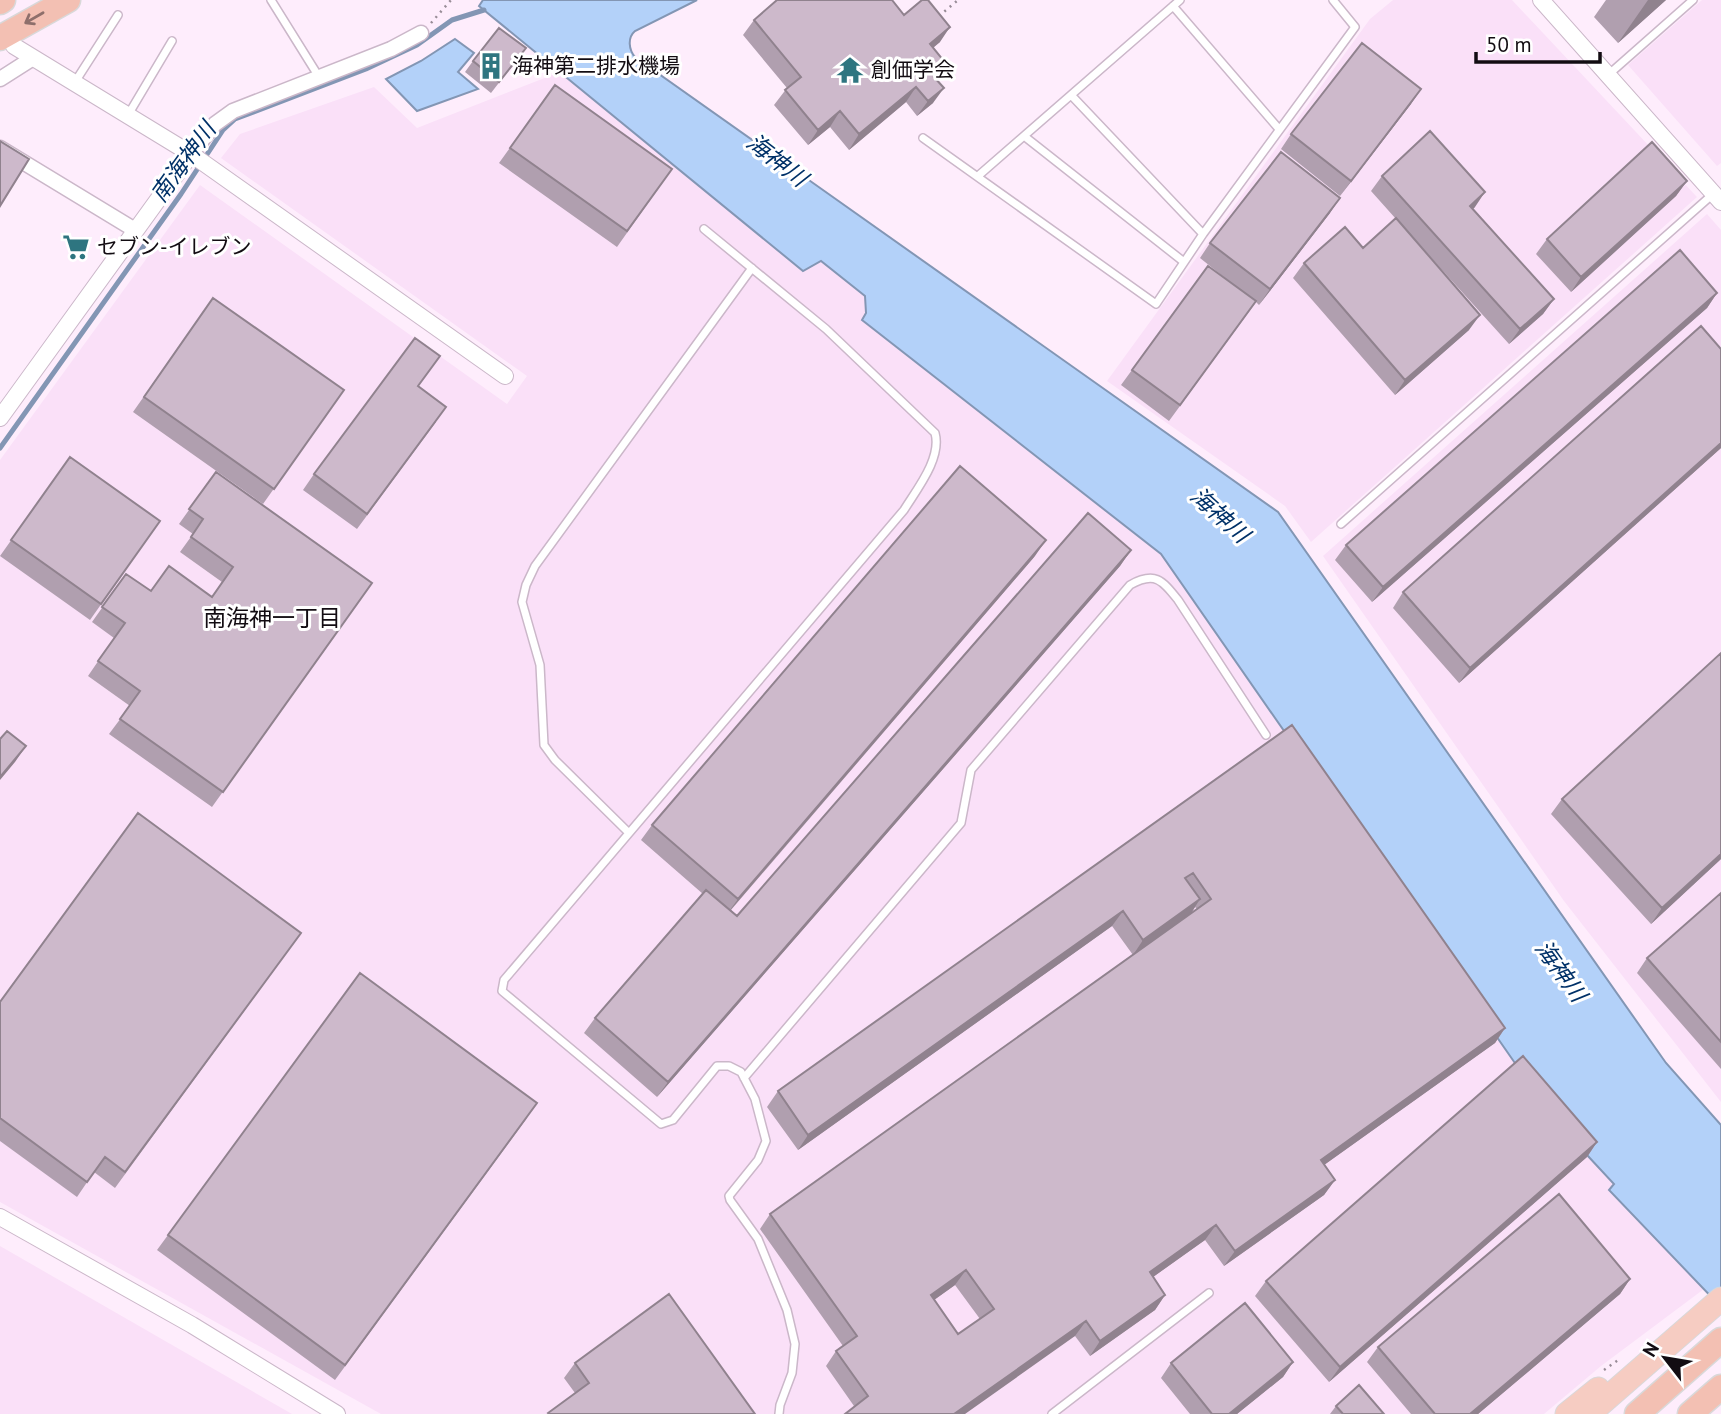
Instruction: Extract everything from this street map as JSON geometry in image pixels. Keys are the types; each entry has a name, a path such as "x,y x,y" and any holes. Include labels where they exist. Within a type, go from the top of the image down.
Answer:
{"highway":[{"path":"7,42 68,0"},
{"path":"1589,1414 1721,1299"},
{"path":"1567,1414 1661,1339 1690,1327"},
{"path":"1637,1414 1721,1340"},
{"path":"1690,1414 1721,1387"}],"street":[{"path":"1541,0 1717,198"},
{"path":"0,418 215,124 233,111 391,49 421,33"},
{"path":"7,42 191,154 505,376"},
{"path":"0,79 33,58"},
{"path":"0,148 135,230"},
{"path":"0,1217 192,1325 337,1414"}],"lane":[{"path":"271,0 320,77"},
{"path":"923,138 1156,304 1203,234 1355,27 1333,0"},
{"path":"1608,75 1693,0"},
{"path":"978,176 1177,3 1279,129"},
{"path":"75,83 118,15"},
{"path":"128,115 172,41"},
{"path":"1071,95 1203,234"},
{"path":"1024,136 1184,262"},
{"path":"1341,524 1717,198"},
{"path":"704,229 825,329 935,433 936,454 904,510 504,980 502,991 661,1124 673,1120 717,1066 729,1066 741,1072 755,1099 766,1141 758,1160 729,1196 758,1240 788,1310 796,1344 792,1373 779,1414"},
{"path":"629,833 555,760 544,745 540,665 522,602 535,566 752,268"},
{"path":"744,1079 961,823 971,770 1130,585 1144,578 1156,579 1165,584 1266,735"},
{"path":"1052,1414 1209,1293"}],"path":[{"path":"421,33 451,0"},
{"path":"933,20 958,0"}],"shaded area":[{"path":"1393,0 1512,0 1697,197 1311,542 1285,506 1107,381 1370,19"},
{"path":"1702,0 1721,0 1721,163 1717,166 1628,65"},
{"path":"560,72 803,271 821,261 865,296 866,313 862,320 1161,554 1517,1066 1587,1155 1615,1185 1610,1190 1704,1289 1601,1366 1544,1414 381,1414 0,1202 0,460 200,185 507,404 527,376 221,158 240,134 374,87 417,128"},
{"path":"1707,214 1721,230 1721,1102 1564,901 1323,556"},
{"path":"0,1246 292,1414 0,1414"}],"water":[{"name":"海神川","path":"483,0 697,0 635,31 630,44 635,57 1278,512 1666,1063 1721,1125 1721,1307 1609,1190 1614,1184 1587,1155 1517,1066 1161,554 862,320 866,313 865,296 821,261 803,271 479,6"},
{"path":"455,39 474,53 458,72 478,89 417,111 386,79"}],"building":[{"name":"創価学会","path":"777,0 892,0 904,15 922,0 928,0 950,27 930,44 948,66 934,77 944,88 928,101 916,87 859,134 840,111 818,130 785,90 801,77 754,20"},
{"name":"海神第二排水機場","path":"499,28 526,48 499,82 473,61"},
{"path":"1362,43 1421,89 1351,181 1291,134"},
{"path":"555,85 672,169 627,231 510,148"},
{"path":"1430,131 1485,192 1470,206 1554,299 1520,329 1382,176"},
{"path":"0,141 29,159 0,206"},
{"path":"1652,142 1687,181 1581,277 1547,239"},
{"path":"1281,152 1340,198 1270,289 1210,243"},
{"path":"1396,218 1480,315 1405,380 1304,263 1345,227 1363,248"},
{"path":"1680,250 1717,293 1383,587 1346,545"},
{"path":"1208,266 1256,301 1180,405 1132,370"},
{"path":"213,298 344,390 274,489 144,397"},
{"path":"1701,326 1721,349 1721,443 1470,668 1403,592"},
{"path":"415,338 440,356 418,386 446,407 367,514 314,474"},
{"path":"70,457 160,521 101,604 11,540"},
{"path":"960,466 1046,540 738,899 652,825"},
{"path":"216,472 372,583 223,792 120,719 140,691 98,661 125,623 102,607 126,574 151,591 169,566 212,597 233,567 191,537 203,519 189,509"},
{"path":"1088,513 1131,550 668,1082 595,1018 706,890 737,916"},
{"path":"1721,653 1721,854 1662,908 1562,799"},
{"path":"1292,725 1505,1028 1321,1160 1335,1180 1235,1251 1216,1225 1150,1272 1165,1295 1100,1341 1086,1321 954,1414 845,1414 868,1396 836,1351 857,1336 770,1214 1211,899 1193,873 1185,878 1200,899 1143,940 1123,911 808,1135 778,1091","holes":["966,1270 994,1309 958,1334 931,1295"]},
{"path":"7,731 26,746 0,777 0,739"},
{"path":"138,813 301,933 125,1172 105,1157 87,1182 0,1118 0,1002"},
{"path":"1721,893 1721,1042 1647,958"},
{"path":"360,973 537,1103 345,1365 168,1235"},
{"path":"1523,1056 1597,1142 1340,1367 1266,1281"},
{"path":"1559,1194 1630,1279 1470,1414 1435,1414 1378,1347"},
{"path":"669,1294 755,1414 548,1413 589,1383 575,1363"},
{"path":"1245,1303 1293,1362 1229,1414 1212,1414 1171,1363"},
{"path":"1359,1385 1384,1414 1343,1414 1336,1406"}],"waterway":[{"name":"南海神川","path":"0,448 181,194 223,130 235,119 366,69 417,45 452,20 484,10"}],"place":[{"name":"海神第二排水機場","path":"491,66"},
{"name":"創価学会","path":"850,70"},
{"name":"セブン-イレブン","path":"76,247"}],"district":[{"name":"南海神一丁目","path":"272,618"}]}
